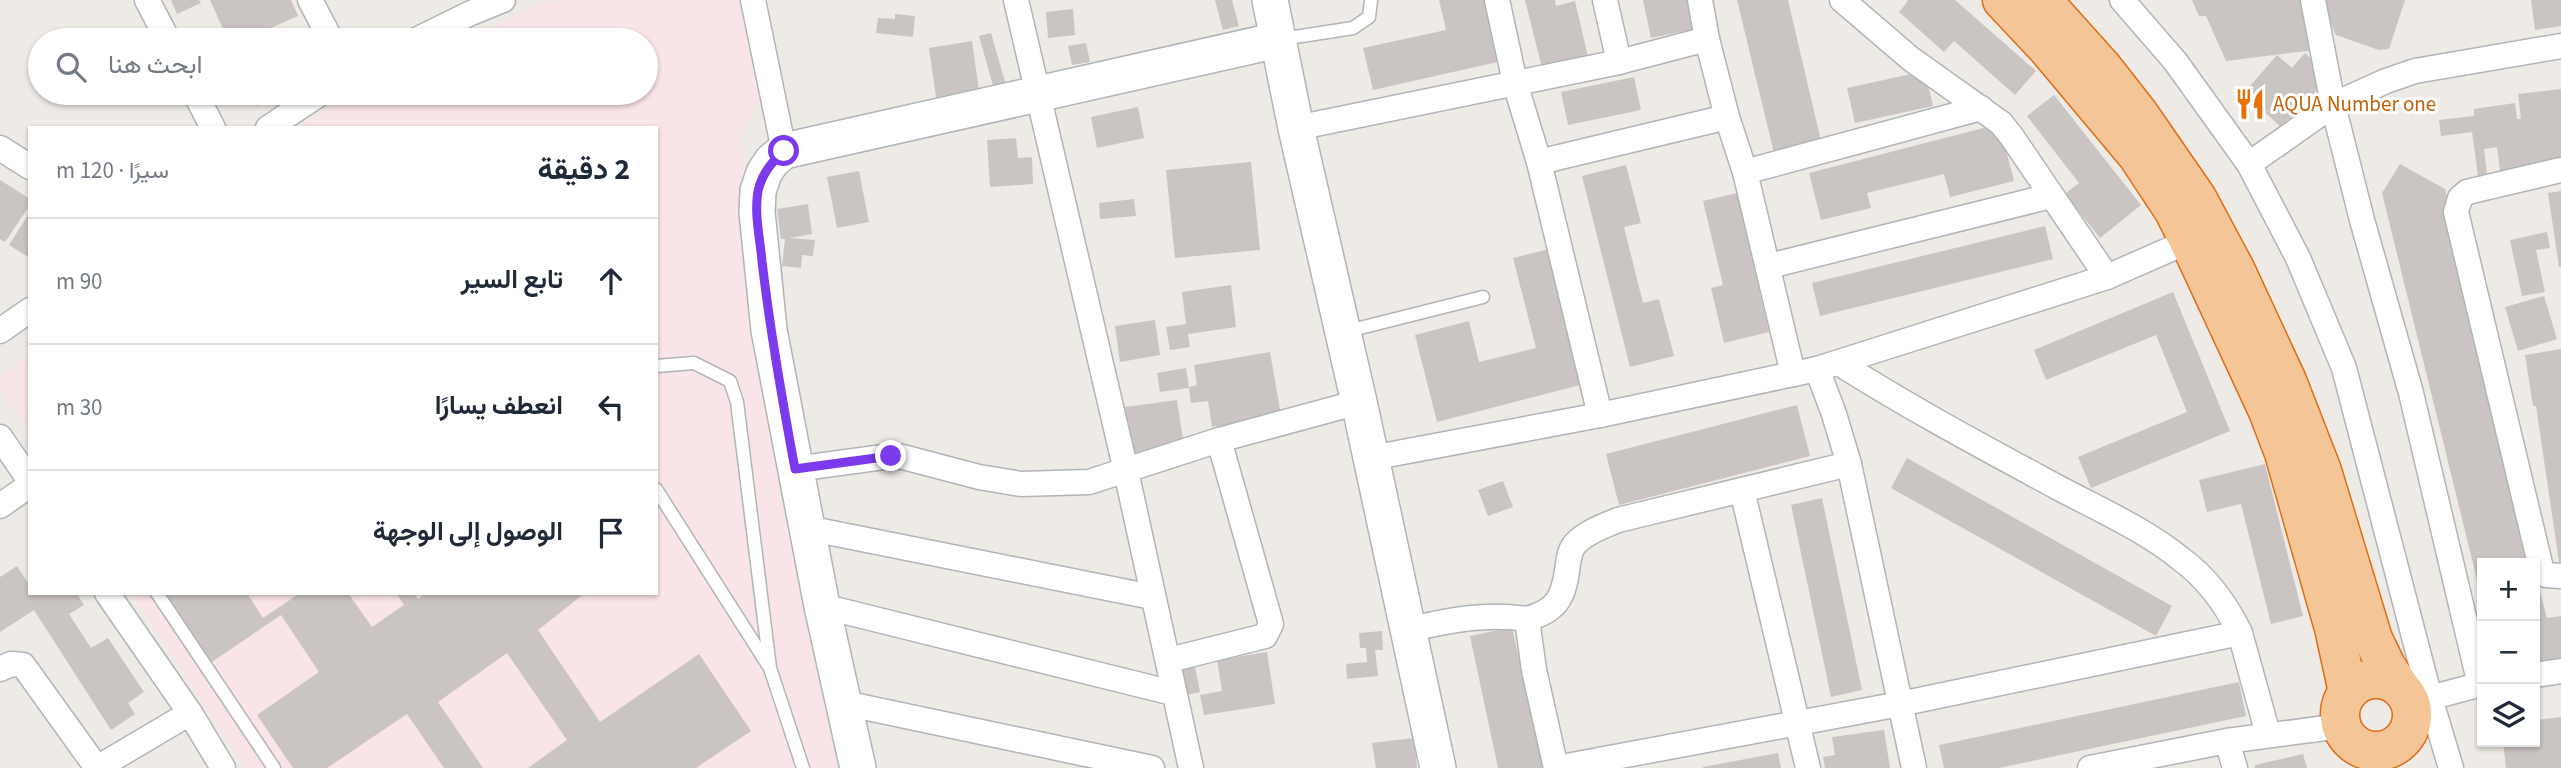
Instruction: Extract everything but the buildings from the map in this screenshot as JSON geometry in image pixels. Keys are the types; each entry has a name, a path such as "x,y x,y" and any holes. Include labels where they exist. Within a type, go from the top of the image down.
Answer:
{"highway":[{"path":"2002,0 2048,49 2137,155 2174,211 2189,241 2268,411 2284,453 2334,628 2355,733 2373,751 2387,750 2399,742 2412,718"},
{"path":"2042,0 2103,68 2139,114 2197,198 2235,269 2287,381 2322,471 2374,639 2412,718"},
{"path":"2355,733 2360,682 2375,678 2389,681 2412,718"}],"street":[{"path":"147,0 162,28"},
{"path":"310,0 325,28"},
{"path":"440,28 503,0"},
{"path":"754,0 784,151"},
{"path":"1016,0 1126,471 1191,768"},
{"path":"1270,0 1438,768"},
{"path":"1497,0 1515,83 1539,162 1600,415"},
{"path":"1605,0 1619,62"},
{"path":"1700,0 1727,117 1769,265 1817,368 1849,464 1914,768"},
{"path":"1842,0 1912,58 2001,123 2108,277"},
{"path":"2122,0 2175,61 2249,164 2298,258 2344,368 2412,718 2451,768"},
{"path":"2313,0 2333,105 2411,393 2481,684"},
{"path":"1296,128 1619,62 1707,38"},
{"path":"858,768 822,606 769,330 757,212 758,191 764,173 772,161 784,151 1278,40"},
{"path":"2249,164 2333,105 2386,81 2415,71 2561,47"},
{"path":"201,105 212,126"},
{"path":"271,126 303,105"},
{"path":"1745,173 1981,108"},
{"path":"1539,162 1727,117"},
{"path":"0,148 28,166"},
{"path":"2561,170 2467,192 2460,198 2456,212 2541,568 2546,575 2561,576"},
{"path":"1769,265 2051,196"},
{"path":"1371,458 1600,415 1817,368 2108,277 2189,241"},
{"path":"0,331 28,311"},
{"path":"1817,368 1905,404 2130,526 2181,558 2212,587 2228,608 2240,633 2268,734"},
{"path":"795,469 891,456 1021,484 1089,482 1219,440 1359,402"},
{"path":"0,438 28,480"},
{"path":"1169,660 1265,636 1271,624 1219,440"},
{"path":"1408,630 1468,618 1507,616 1527,620 1553,609 1562,596 1569,555 1574,545 1618,520 1849,464"},
{"path":"0,506 28,485"},
{"path":"1742,490 1808,768"},
{"path":"807,528 1152,597"},
{"path":"108,595 190,713 223,768"},
{"path":"822,606 1173,693"},
{"path":"1527,620 1534,670 1556,768 1900,704 2240,633"},
{"path":"0,670 11,664 23,665 97,768 190,713"},
{"path":"2540,674 2561,671"},
{"path":"2412,718 2477,687"},
{"path":"844,703 1152,768"},
{"path":"2090,768 2268,734 2355,733"},
{"path":"2227,741 2235,768"}],"lane":[{"path":"1278,40 1353,28 1368,17 1371,0"},
{"path":"1343,332 1483,297"},
{"path":"658,366 694,363 730,381 737,402 770,668 803,768"},
{"path":"658,492 770,668"},
{"path":"158,595 274,768"}],"shaded area":[{"path":"559,0 746,0 764,89 740,137 777,432 842,768 245,768 133,595 658,595 658,126 301,126 338,105 658,105 658,28 491,28 541,3"},
{"path":"28,355 28,430 0,387 0,375"}],"place":[{"name":"AQUA Number one","path":"2250,104"}],"route":[{"path":"784,151 772,161 764,173 758,191 757,212 769,330 795,469 891,456"}]}
